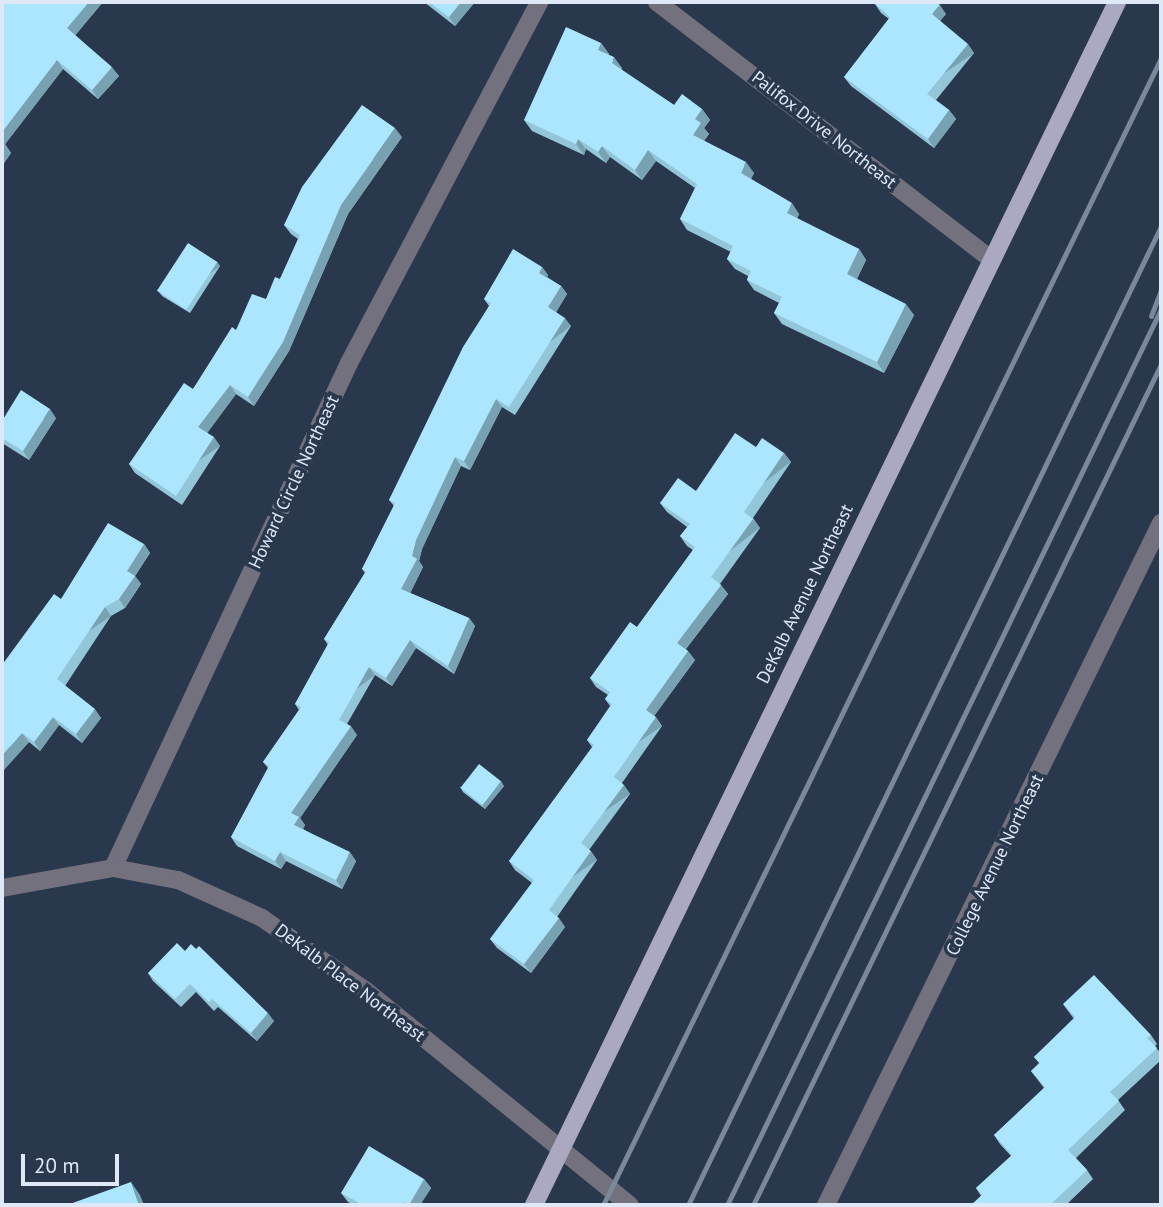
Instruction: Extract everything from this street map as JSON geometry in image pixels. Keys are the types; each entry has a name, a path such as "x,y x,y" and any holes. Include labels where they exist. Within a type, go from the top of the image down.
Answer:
{"main road":[{"name":"DeKalb Avenue Northeast","path":"534,1205 1117,2"}],"street":[{"name":"Howard Circle Northeast","path":"113,867 349,363 539,2"},
{"name":"Palifox Drive Northeast","path":"657,2 991,258"},
{"name":"College Avenue Northeast","path":"826,1205 1161,523"},
{"path":"2,888 113,867"},
{"name":"DeKalb Place Northeast","path":"113,867 178,880 262,918 365,990 630,1205"}],"building":[{"path":"2,2 89,2 67,28 112,67 92,90 57,60 2,132"},
{"path":"429,2 461,2 449,17"},
{"path":"876,2 936,2 940,5 932,14 968,44 927,94 949,110 928,139 844,77 890,17"},
{"path":"566,27 601,43 598,50 614,57 612,63 674,105 682,94 702,109 695,119 701,123 693,135 746,162 741,173 792,203 787,213 859,249 847,274 906,304 877,362 774,313 782,297 747,280 751,271 727,259 733,246 680,219 697,184 648,150 635,170 602,146 598,152 578,139 576,144 524,120"},
{"path":"362,105 395,128 341,205 283,342 248,397 230,385 198,427 214,437 176,496 129,464 184,383 193,389 232,327 236,330 252,294 266,299 275,277 280,279 300,235 284,225 302,187"},
{"path":"188,243 217,262 186,310 157,291"},
{"path":"513,249 542,267 539,273 561,286 548,307 565,318 509,407 496,399 464,461 455,457 416,540 412,556 417,559 401,589 469,618 448,666 410,640 386,678 369,667 339,720 351,726 291,813 299,817 294,825 350,852 336,880 280,852 275,861 231,837 269,766 263,762 301,707 295,704 329,642 324,639 366,571 362,569 395,503 389,500 463,347 491,303 484,299"},
{"path":"21,390 50,409 23,451 2,438 2,421"},
{"path":"735,433 756,447 762,438 784,453 744,512 753,519 711,577 721,585 677,643 688,651 646,710 656,717 614,777 624,785 581,843 591,851 549,910 559,918 524,964 490,939 534,880 509,861 594,745 587,740 612,704 605,699 610,692 590,678 630,622 637,627 695,547 680,536 690,524 660,503 678,478 696,491"},
{"path":"108,523 144,544 127,571 135,576 119,599 105,607 57,679 95,709 76,734 53,717 34,742 22,733 2,756 2,665 54,594 61,599"},
{"path":"479,764 501,781 483,805 461,788"},
{"path":"177,943 185,951 191,944 196,949 199,946 268,1013 251,1033 212,999 209,1002 190,984 175,999 148,973"},
{"path":"1094,975 1151,1035 1147,1038 1157,1048 1110,1092 1119,1101 1068,1150 1087,1170 1050,1205 973,1205 982,1195 976,1188 1012,1155 994,1135 1045,1087 1031,1071 1040,1063 1034,1057 1075,1017 1063,1004"},
{"path":"369,1146 424,1179 409,1205 403,1202 401,1205 363,1205 341,1193"},
{"path":"131,1182 139,1205 67,1205"}],"railway":[{"path":"603,1205 1161,58"},
{"path":"688,1205 1161,226"},
{"path":"1151,316 1161,290"},
{"path":"727,1205 1161,309"},
{"path":"753,1205 1161,364"}]}
